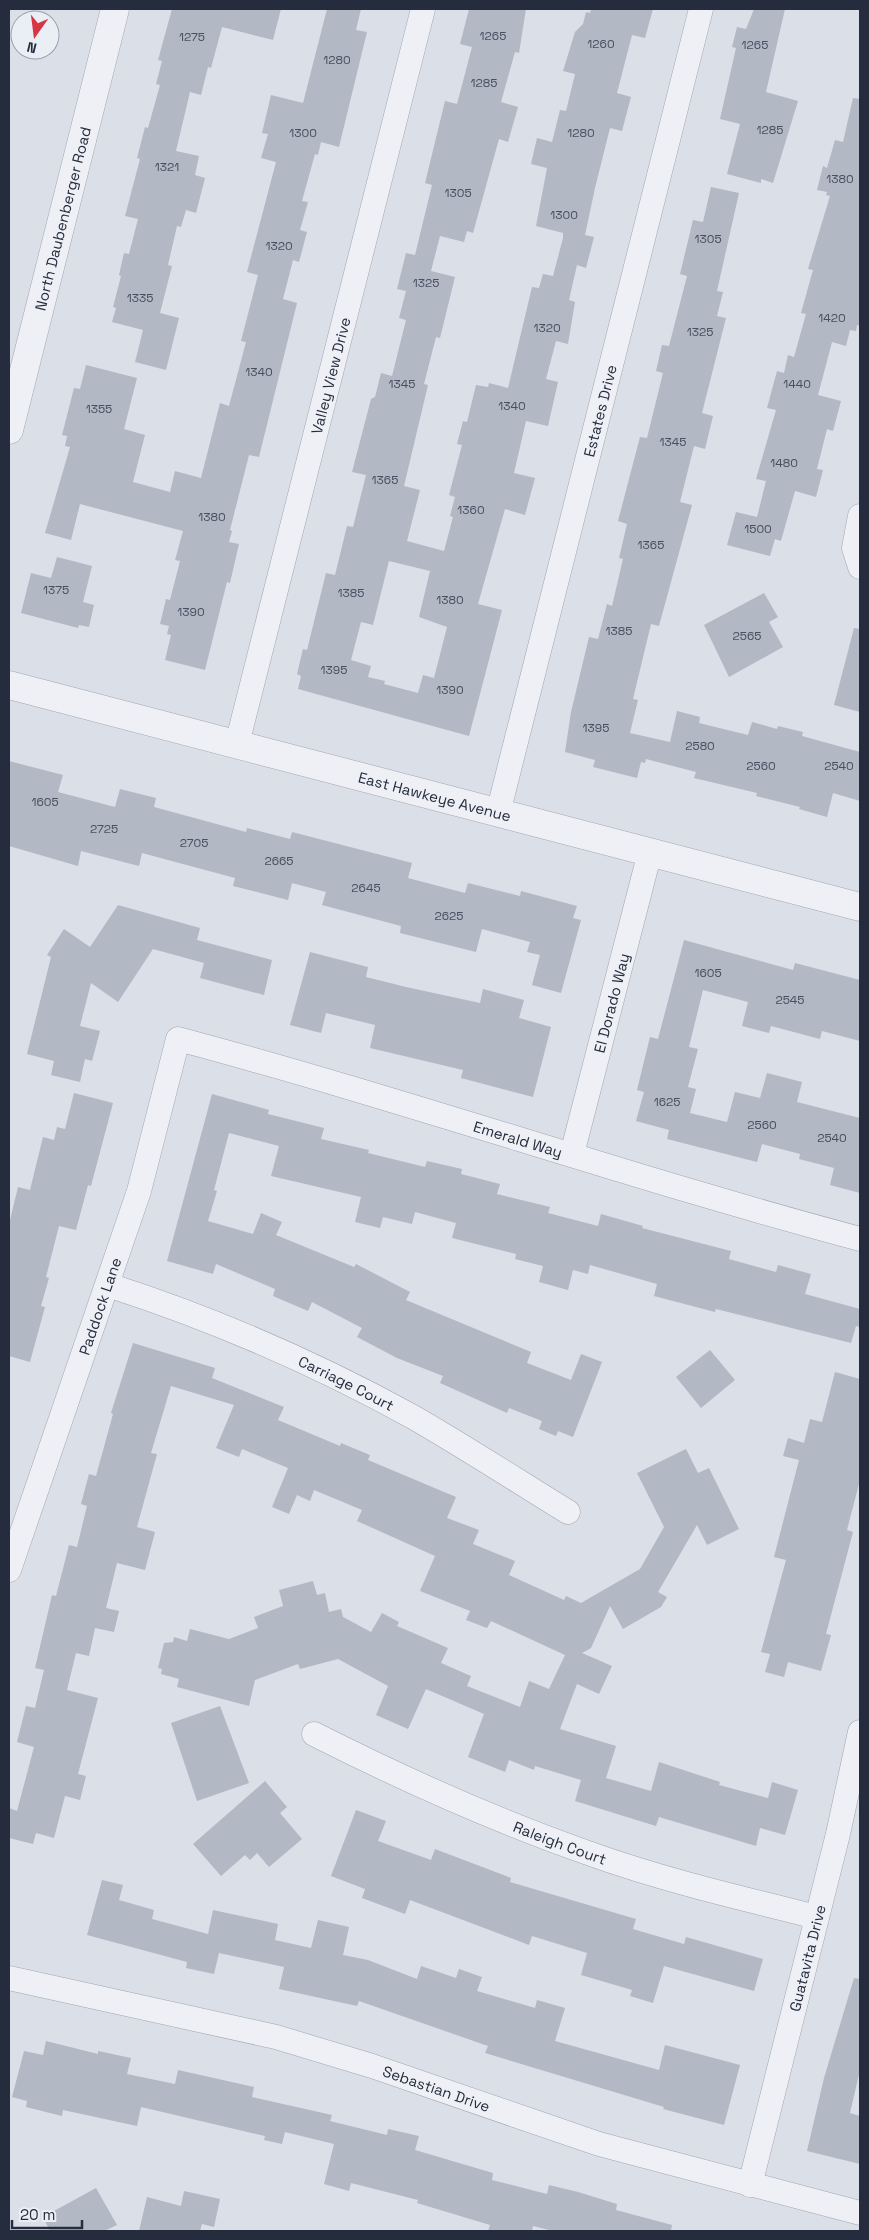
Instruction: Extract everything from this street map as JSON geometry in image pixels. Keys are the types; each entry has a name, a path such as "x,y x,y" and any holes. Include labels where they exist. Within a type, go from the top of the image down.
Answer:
{"street":[{"name":"North Daubenberger Road","path":"9,430 115,9"},
{"name":"Valley View Drive","path":"238,744 423,9"},
{"name":"Estates Drive","path":"498,812 701,9"},
{"path":"859,566 854,548 860,516"},
{"name":"East Hawkeye Avenue","path":"9,685 860,907"},
{"name":"El Dorado Way","path":"572,1154 650,852"},
{"name":"Emerald Way","path":"178,1039 296,1071 756,1210 860,1239"},
{"name":"Paddock Lane","path":"9,1570 139,1191 178,1039"},
{"name":"Carriage Court","path":"108,1285 216,1323 327,1373 414,1418 568,1512"},
{"name":"Guatavita Drive","path":"750,2185 838,1834 860,1732"},
{"name":"Raleigh Court","path":"314,1734 427,1789 557,1842 664,1878 817,1917"},
{"name":"Sebastian Drive","path":"9,1978 228,2025 285,2040 372,2066 599,2144 860,2213"}],"building":[{"path":"172,9 281,9 273,40 222,27 211,68 208,67 201,95 190,92 176,151 199,156 195,175 205,178 196,213 186,210 181,227 177,226 168,265 172,266 160,313 179,318 166,370 135,362 143,330 112,322 116,308 113,307 121,276 119,275 124,253 129,254 138,219 125,216 140,159 137,158 145,127 148,128 160,85 156,84 162,61 158,60"},
{"path":"327,9 361,9 356,30 367,32 339,147 321,142 318,155 315,154 302,201 308,202 300,230 307,232 299,262 293,260 283,299 297,303 259,457 249,455 230,530 232,531 229,542 239,544 230,583 227,582 205,670 165,660 171,635 167,634 169,626 160,624 166,599 170,600 180,561 175,560 183,531 80,504 71,540 45,533 70,447 65,446 67,436 62,435 74,388 80,389 86,365 137,378 124,429 145,435 133,482 170,492 175,471 201,478 220,403 229,406 246,342 241,341 258,275 247,272 276,162 261,158 268,134 262,133 271,95 303,103"},
{"path":"469,9 526,9 519,53 515,52 501,102 518,107 508,142 499,139 473,233 467,231 464,242 440,236 431,271 455,277 440,338 436,337 424,384 428,385 404,486 420,490 407,541 444,551 453,517 450,516 455,497 449,495 462,445 457,444 463,421 467,422 476,385 488,387 489,383 508,388 532,287 539,288 543,274 553,276 563,238 563,233 536,226 547,168 531,164 537,138 552,142 560,110 566,111 575,74 563,71 575,32 583,24 586,12 590,13 591,9 653,9 645,38 632,35 617,93 631,97 622,131 610,128 585,235 594,237 586,268 577,265 569,300 575,302 568,344 556,341 546,379 558,382 548,426 526,421 514,473 535,478 525,515 505,509 478,604 502,610 469,736 298,689 301,676 297,674 303,649 307,650 326,573 335,575 347,526 353,527 366,475 352,472 371,399 375,397 381,373 392,376 406,320 399,318 406,291 397,289 406,253 415,255 432,185 425,183 445,101 457,104 472,47 460,44","holes":["389,561 430,571 419,617 447,627 434,678 423,675 418,693 384,684 385,681 368,677 371,666 351,660 361,622 373,625"]},
{"path":"754,9 785,9 766,92 798,101 773,183 761,179 761,183 727,174 740,124 720,119 736,48 732,47 737,27 746,29"},
{"path":"853,98 860,99 860,326 857,325 856,331 850,330 846,346 832,342 818,395 841,401 833,431 827,429 817,469 823,470 816,497 795,491 781,541 775,539 770,556 727,545 736,512 757,517 766,481 756,479 776,410 767,408 777,371 784,373 788,355 794,357 806,314 801,313 813,270 808,269 830,196 826,195 827,192 817,190 823,166 827,168 835,140 843,142"},
{"path":"711,187 739,193 717,291 723,292 717,316 726,318 702,413 713,416 705,449 694,446 680,502 692,505 659,626 651,624 633,699 638,700 630,733 670,742 677,711 700,717 699,723 748,735 752,722 777,729 778,726 803,732 802,736 860,752 860,801 833,793 827,817 799,809 800,807 756,796 757,793 694,778 696,772 646,759 645,763 641,762 637,778 593,767 595,760 565,752 571,712 589,637 598,639 607,604 612,606 623,559 619,558 627,524 618,521 640,437 647,438 663,373 656,371 662,345 669,346 687,276 680,274 693,220 703,222"},
{"path":"57,557 92,566 83,602 94,605 89,627 79,625 78,628 21,613 31,573 51,578"},
{"path":"764,593 778,617 769,622 783,647 729,677 704,625"},
{"path":"854,628 860,629 860,712 834,705"},
{"path":"9,761 63,775 58,792 115,807 120,789 156,798 154,807 246,832 247,828 290,839 292,832 412,863 408,878 465,893 468,883 520,896 521,891 577,906 573,918 581,920 561,993 532,985 540,955 527,952 530,942 482,929 476,952 400,933 401,926 322,905 326,892 292,883 288,900 233,886 235,878 142,853 139,866 81,851 78,866 9,846"},
{"path":"118,905 200,928 197,940 272,960 264,995 200,978 204,963 153,949 118,1002 91,983 80,1026 100,1031 92,1061 85,1059 80,1082 51,1075 54,1061 27,1054 51,957 47,955 64,929 90,947"},
{"path":"684,940 793,970 795,963 860,980 860,1041 822,1031 820,1039 771,1026 769,1033 742,1026 748,1002 703,990 689,1047 698,1049 688,1087 696,1089 690,1113 727,1122 735,1092 760,1098 767,1073 802,1082 797,1102 860,1118 860,1193 830,1185 834,1168 799,1159 800,1154 762,1144 757,1162 667,1139 669,1130 636,1121 644,1092 637,1090 650,1037 658,1039"},
{"path":"310,952 368,967 366,977 406,987 480,1003 483,989 524,1000 519,1018 551,1027 533,1097 461,1078 463,1070 370,1048 375,1025 326,1013 321,1033 290,1025"},
{"path":"74,1093 113,1103 91,1186 88,1185 76,1230 59,1226 46,1277 49,1278 41,1306 45,1307 30,1362 9,1356 9,1224 18,1187 30,1190 43,1137 54,1140 57,1127 65,1129"},
{"path":"212,1094 269,1110 268,1114 324,1128 321,1139 369,1150 368,1153 425,1167 427,1161 462,1169 461,1174 500,1184 497,1194 550,1207 548,1213 598,1226 601,1214 643,1226 642,1228 731,1251 729,1259 776,1272 778,1265 811,1274 805,1294 860,1309 860,1327 856,1326 851,1343 716,1309 715,1312 654,1296 657,1284 590,1265 588,1274 573,1270 568,1290 539,1282 543,1266 515,1259 516,1254 452,1238 456,1223 415,1212 412,1224 383,1217 380,1228 355,1222 361,1197 271,1176 279,1146 229,1133 214,1190 217,1191 208,1221 253,1234 261,1213 282,1222 276,1235 354,1267 356,1264 410,1292 406,1300 531,1352 527,1363 571,1380 581,1354 602,1362 573,1437 558,1431 556,1436 539,1429 542,1421 509,1408 507,1413 440,1383 443,1376 397,1358 357,1337 362,1328 312,1302 308,1311 273,1296 275,1289 216,1264 213,1274 167,1261"},
{"path":"133,1343 215,1368 212,1378 284,1407 278,1420 340,1446 341,1443 370,1455 368,1460 456,1497 447,1518 479,1530 473,1544 515,1561 509,1575 564,1600 566,1596 581,1603 640,1569 664,1527 637,1473 686,1449 698,1473 709,1468 739,1529 707,1545 697,1525 658,1592 667,1597 661,1607 623,1629 610,1606 591,1648 582,1653 612,1666 599,1694 577,1684 560,1729 616,1746 606,1778 651,1791 659,1762 720,1782 719,1785 768,1798 772,1782 798,1790 785,1835 760,1828 756,1846 659,1817 656,1826 575,1801 581,1780 535,1766 534,1770 509,1760 505,1772 468,1757 484,1714 426,1689 408,1729 376,1715 388,1686 338,1659 300,1669 298,1664 255,1680 249,1706 177,1687 179,1679 161,1674 162,1669 158,1668 164,1643 173,1642 174,1637 187,1641 190,1629 229,1639 258,1628 254,1617 283,1606 279,1590 313,1581 317,1595 325,1593 329,1612 341,1609 343,1617 371,1632 382,1613 399,1622 397,1626 448,1648 441,1663 471,1676 467,1686 520,1707 529,1681 549,1689 565,1655 491,1621 487,1628 466,1620 470,1611 420,1591 435,1556 357,1521 362,1510 314,1490 310,1501 297,1495 289,1514 272,1507 288,1468 242,1449 239,1457 216,1448 234,1405 171,1386 151,1453 157,1454 137,1527 155,1532 145,1570 117,1563 106,1608 119,1611 114,1632 95,1628 89,1656 76,1653 67,1690 98,1698 78,1774 86,1776 80,1800 65,1796 54,1838 36,1833 33,1844 9,1838 9,1808 17,1811 34,1747 17,1742 26,1706 35,1708 44,1670 35,1668 52,1595 56,1596 69,1545 77,1547 87,1506 81,1504 89,1474 96,1476 113,1414 111,1413"},
{"path":"710,1350 735,1380 701,1408 676,1377"},
{"path":"835,1372 860,1379 860,1480 847,1530 853,1532 826,1634 831,1635 821,1671 788,1662 784,1677 765,1672 770,1654 761,1652 786,1560 774,1557 799,1460 783,1456 788,1438 804,1443 810,1419 822,1422"},
{"path":"220,1706 249,1783 197,1801 171,1723"},
{"path":"265,1781 287,1807 280,1813 302,1839 269,1867 257,1853 250,1860 245,1855 221,1876 193,1844"},
{"path":"356,1810 386,1821 378,1841 431,1860 435,1849 511,1878 510,1882 636,1919 633,1929 684,1944 686,1937 763,1959 754,1991 664,1966 653,2003 630,1996 632,1990 581,1975 587,1953 532,1936 529,1945 410,1900 405,1914 362,1898 365,1889 331,1876"},
{"path":"102,1880 123,1885 119,1900 154,1910 152,1919 208,1934 213,1910 278,1924 275,1940 311,1948 318,1920 349,1927 343,1955 368,1960 417,1979 421,1966 456,1978 459,1969 482,1977 477,1991 535,2008 537,2000 565,2008 555,2041 659,2070 665,2045 740,2065 724,2125 663,2109 664,2107 485,2053 488,2046 359,2001 357,2006 279,1989 284,1967 219,1953 214,1974 186,1968 187,1962 87,1935"},
{"path":"854,1978 860,1979 860,2070 850,2113 860,2116 860,2164 807,2151 824,2078"},
{"path":"46,2041 98,2054 98,2051 131,2058 127,2074 175,2084 178,2070 254,2087 252,2097 332,2115 330,2121 387,2135 388,2129 419,2136 415,2150 493,2173 492,2180 547,2194 549,2185 578,2192 617,2204 616,2210 672,2225 671,2231 553,2231 533,2226 532,2231 488,2231 490,2225 417,2203 418,2200 351,2183 349,2191 324,2184 334,2144 285,2132 282,2144 264,2140 265,2136 141,2107 137,2126 63,2110 62,2116 26,2107 27,2101 12,2097 24,2051 43,2055"},
{"path":"96,2188 117,2225 104,2231 50,2231 43,2217"},
{"path":"184,2191 220,2199 214,2227 202,2224 200,2231 139,2231 147,2197 181,2206"}]}
